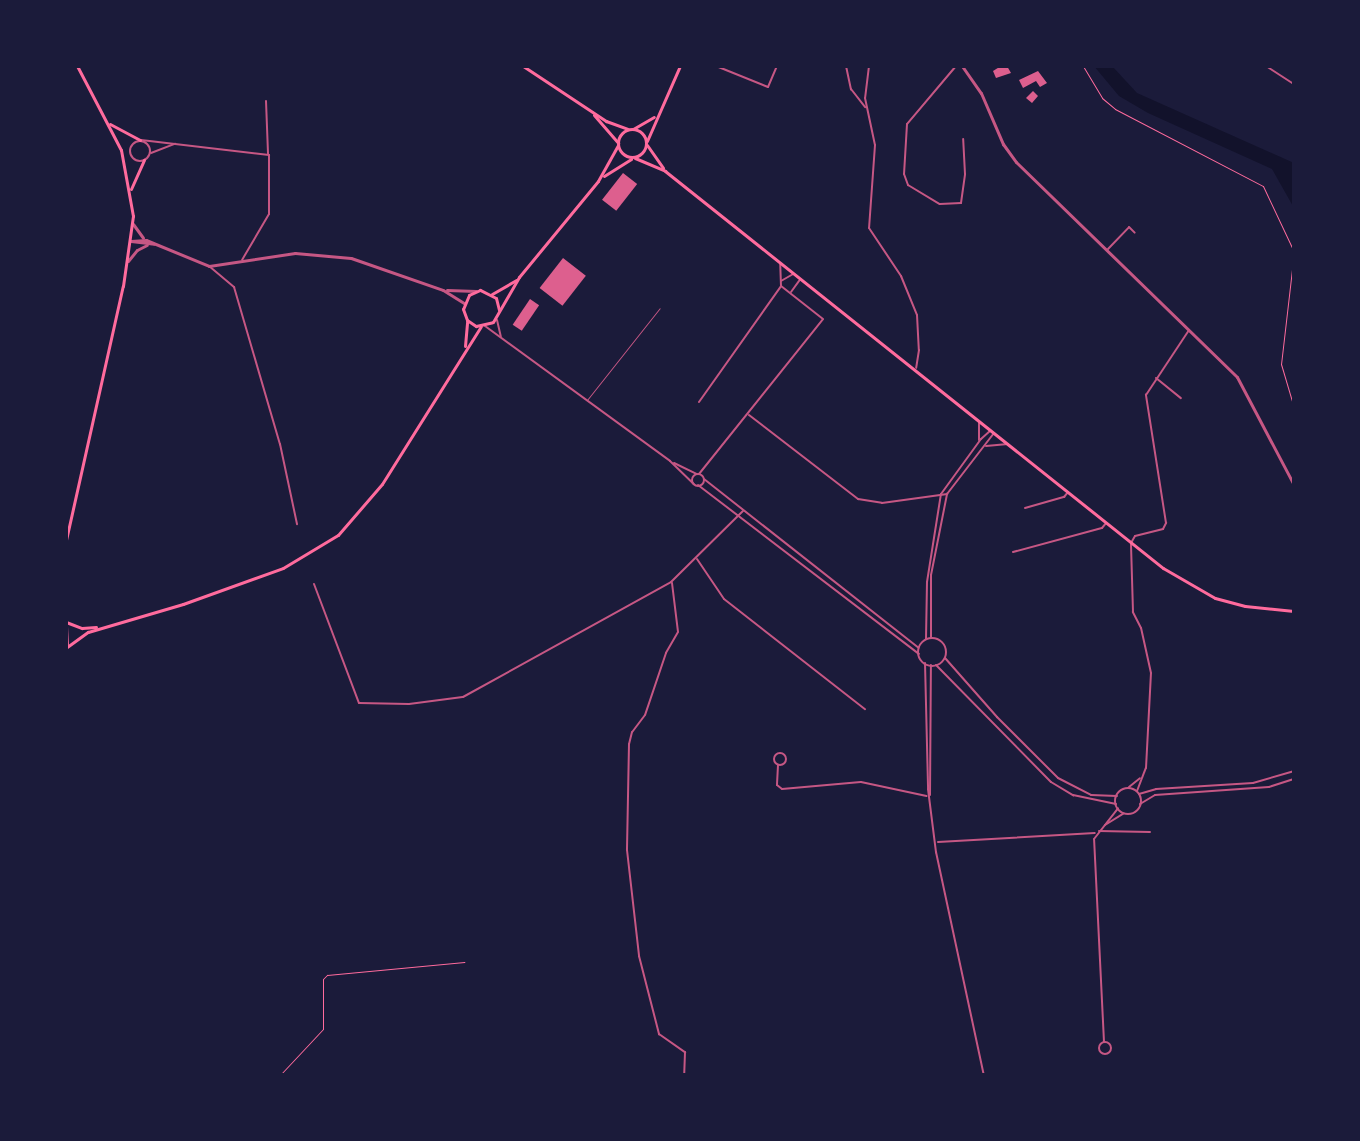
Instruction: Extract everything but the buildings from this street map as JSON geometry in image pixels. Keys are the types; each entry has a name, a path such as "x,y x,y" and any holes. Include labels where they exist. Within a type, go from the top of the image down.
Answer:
{"main road":[{"path":"66,540 128,261 133,224 131,189 121,150 77,66"},
{"path":"523,66 585,107 643,134 665,171"},
{"path":"66,648 82,634 183,604 283,568 338,535 382,484 435,404 464,349 483,326 496,318 519,277 598,181 615,166 643,153 657,115 675,85 680,66"},
{"path":"585,107 610,130 625,156 665,171 1131,543 1188,585 1215,598 1245,606 1294,611"},
{"path":"598,181 630,129 657,115"},
{"path":"107,122 119,132 140,140"},
{"path":"131,189 144,160"},
{"path":"464,349 467,320 464,303 478,291 491,294 519,277"},
{"path":"491,294 499,310"},
{"path":"467,320 483,326"},
{"path":"66,648 66,624 82,628 103,627"}],"street":[{"path":"716,66 768,87 777,66"},
{"path":"846,66 851,89 866,107"},
{"path":"869,66 866,107 875,145 869,228 912,300 920,333 916,369"},
{"path":"963,139 965,174 961,203 940,204 908,185 904,174 907,124 959,66 981,93 1008,153 1241,382 1294,485"},
{"path":"1266,66 1294,84"},
{"path":"241,261 269,214 266,101"},
{"path":"176,144 144,160 135,160 130,153 131,144 140,140 176,144 269,155"},
{"path":"140,140 148,144 149,155"},
{"path":"133,224 147,242"},
{"path":"1107,250 1129,227 1135,233"},
{"path":"131,241 154,244 209,266 234,287 280,444 297,524"},
{"path":"128,261 147,242"},
{"path":"209,266 295,253 338,256 363,261 443,290 464,303"},
{"path":"696,484 823,319 781,283 780,262"},
{"path":"699,402 781,283 794,273"},
{"path":"791,293 801,279"},
{"path":"443,290 478,291"},
{"path":"496,318 501,338"},
{"path":"483,326 670,461 919,654 925,663 930,797 935,842 984,1075"},
{"path":"1140,804 1138,793 1146,768 1151,673 1141,628 1133,612 1131,543 1135,536 1166,526 1146,395 1190,329"},
{"path":"1155,378 1181,398"},
{"path":"748,414 858,499 882,503 947,494"},
{"path":"978,421 979,441"},
{"path":"919,654 919,648 926,639 927,582 941,494 979,441 992,432"},
{"path":"931,638 931,575 947,494 985,446 992,432"},
{"path":"985,446 1008,444"},
{"path":"670,461 701,476 919,648"},
{"path":"696,484 692,478 701,476"},
{"path":"1025,508 1064,497 1068,492"},
{"path":"314,584 354,695 362,704 463,697 671,582 743,511"},
{"path":"1013,552 1102,528 1106,523"},
{"path":"697,559 724,599 865,709"},
{"path":"671,582 678,632 666,653 645,715 632,732 629,744 627,850 639,956 659,1034 685,1052 684,1075"},
{"path":"926,639 931,638 945,645 945,658 997,717 1058,778 1091,795 1117,796 1141,777"},
{"path":"925,663 936,665 945,658"},
{"path":"930,797 931,665"},
{"path":"936,665 1051,782 1073,795 1117,806 1125,813"},
{"path":"778,765 777,785 782,789 861,782 930,797"},
{"path":"1128,788 1138,793 1156,789 1253,783 1294,771"},
{"path":"1104,825 1136,810 1140,804 1158,795 1269,787 1294,779"},
{"path":"1104,1042 1098,832 1117,806 1117,796"},
{"path":"935,842 1098,832 1150,832"}],"lane":[{"path":"587,400 660,308"}],"path":[{"path":"1083,66 1102,98 1115,109 1263,186 1294,252 1281,364 1294,408"},
{"path":"280,1075 323,1029 323,979 327,975 464,962"}],"shaded area":[{"path":"1094,66 1112,66 1137,93 1294,163 1294,208 1272,169 1148,113 1119,96"}]}
